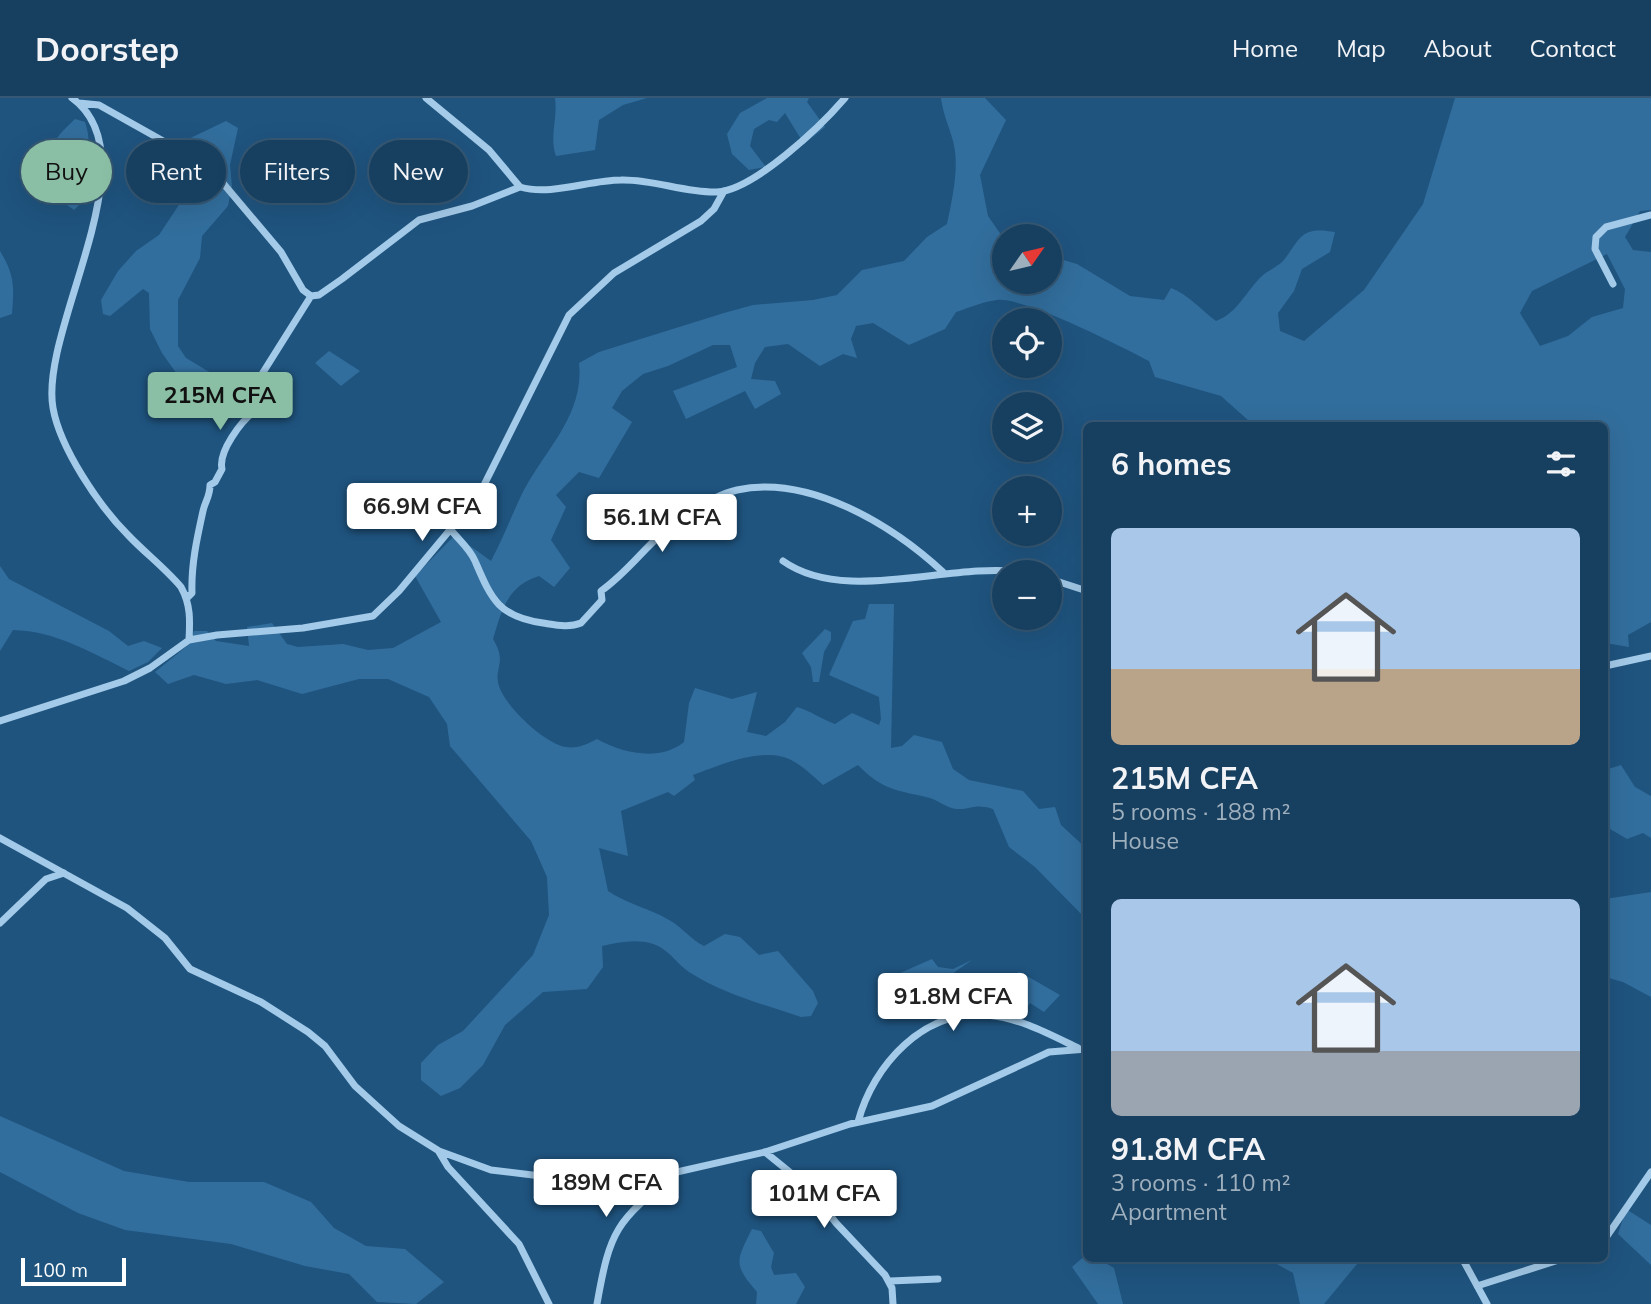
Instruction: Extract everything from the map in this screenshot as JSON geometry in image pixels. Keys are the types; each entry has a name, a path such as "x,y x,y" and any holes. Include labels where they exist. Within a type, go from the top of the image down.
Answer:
{"street":[{"path":"426,98 489,150 520,187"},
{"path":"0,721 124,681 150,668 189,640 366,619 383,607 451,530 492,475 543,363 569,315 614,272 701,221 714,209 724,191 800,145 845,98"},
{"path":"76,100 99,105 122,117 210,170 272,241 303,290 311,296 319,295 342,279 419,220 472,205 520,187 543,189 620,180 724,191"},
{"path":"76,100 94,126 100,150 100,194 54,365 52,404 56,421 72,455 116,520 172,576 187,598 189,640"},
{"path":"1613,284 1600,260 1596,237 1606,227 1651,215"},
{"path":"187,598 192,593 192,573 198,543 196,537 203,508 210,497 210,485 215,482 222,469 220,461 224,448 234,438 246,418 256,411 252,390 311,296"},
{"path":"451,530 471,554 483,584 499,608 536,622 559,625 581,623 602,600 601,591 627,572 678,520 721,495 753,488 795,491 858,512 908,543 943,572"},
{"path":"783,561 806,573 849,579 884,580 943,572 992,569"},
{"path":"1062,583 1083,590"},
{"path":"1608,665 1651,656"},
{"path":"0,838 127,908 165,939 190,969 261,1002 307,1032 325,1046 355,1086 399,1126 439,1151 491,1170 572,1182 622,1182 678,1172 765,1152 858,1122 932,1106 1039,1056 1083,1049"},
{"path":"0,923 46,879 64,873"},
{"path":"858,1122 868,1093 895,1054 920,1032 950,1019 967,1015 1001,1017 1039,1029 1083,1049"},
{"path":"439,1151 448,1167 519,1244 549,1304"},
{"path":"765,1152 808,1187 890,1281 893,1304"},
{"path":"597,1304 607,1252 620,1223 678,1172"},
{"path":"1608,1236 1651,1172"},
{"path":"1464,1262 1487,1304"},
{"path":"1476,1286 1552,1262"},
{"path":"890,1281 938,1279"}],"shaded area":[{"path":"555,98 647,98 623,105 599,120 595,150 556,156 553,141"},
{"path":"767,98 809,98 807,102 825,127 804,144 785,113 777,122 769,120 754,129 750,146 766,167 749,170 732,154 727,134 740,113"},
{"path":"941,98 985,98 1006,120 980,175 988,216 994,224 992,294 1062,294 1062,260 1077,264 1130,296 1164,300 1171,288 1189,298 1216,321 1230,313 1262,276 1282,262 1303,235 1315,231 1335,232 1330,252 1302,269 1294,291 1278,313 1280,331 1304,341 1364,290 1423,204 1455,98 1651,98 1651,210 1640,211 1625,237 1633,250 1651,252 1651,622 1628,635 1629,647 1608,644 1608,422 1248,422 1221,396 1155,377 1149,361 1062,319 1062,308 1034,308 997,300 956,312 945,329 909,345 873,323 856,326 851,339 857,358 843,354 820,366 788,344 765,347 755,363 751,379 775,381 781,394 755,409 745,391 686,419 673,391 737,367 730,345 713,345 668,366 643,374 622,391 612,408 632,422 599,478 579,472 556,495 566,507 551,540 570,568 554,587 539,576 520,586 507,600 493,639 500,660 499,686 509,704 537,732 557,744 574,747 597,739 629,751 653,754 664,752 684,742 689,703 695,688 732,699 757,692 747,732 766,736 785,722 797,707 835,724 852,713 879,725 879,697 829,675 853,621 865,619 869,604 894,604 891,748 902,746 914,735 942,742 953,769 969,780 1023,791 1039,809 1055,807 1061,825 1083,845 1083,916 1035,867 1009,847 993,809 953,808 930,798 900,791 883,785 858,765 823,785 801,766 782,757 770,755 743,758 693,775 695,780 674,796 668,792 621,811 628,856 599,848 608,891 669,920 704,946 725,934 740,937 759,955 778,951 813,991 818,1003 811,1016 801,1017 744,998 702,980 656,945 636,941 602,946 603,967 587,989 543,992 505,1025 483,1065 460,1088 441,1096 421,1080 421,1063 438,1045 463,1031 533,955 549,915 547,877 531,841 450,746 447,724 429,697 388,679 359,679 302,694 257,680 226,684 194,675 168,684 155,672 187,646 194,631 207,631 216,641 249,646 247,627 272,623 287,644 298,647 343,644 368,650 393,648 441,622 415,576 455,535 491,561 529,481 569,418 579,382 579,363 599,352 753,305 813,300 837,295 862,270 904,261 927,237 947,224 954,183 955,151","holes":["1607,254 1625,289 1623,308 1592,317 1568,336 1540,346 1520,313 1532,291"]},
{"path":"75,119 85,122 88,140 56,140"},
{"path":"226,121 238,128 230,165 232,186 228,206 202,236 200,258 178,300 178,346 186,358 216,376 224,386 222,400 209,408 201,408 162,353 150,329 149,293 143,289 110,316 103,314 101,300 118,271 136,251 159,235 180,203 226,203 226,140 186,140"},
{"path":"64,203 81,203 74,210"},
{"path":"0,251 11,275 13,296 12,314 0,318"},
{"path":"329,351 360,371 341,386 315,363"},
{"path":"0,566 9,579 109,631 128,646 144,641 162,648 148,662 129,671 73,644 29,631 13,630 0,651"},
{"path":"825,629 831,632 831,640 824,652 819,682 813,682 811,667 802,653"},
{"path":"1621,765 1635,787 1651,796 1651,838 1643,833 1627,839 1608,828 1608,769"},
{"path":"1651,892 1651,997 1623,982 1608,978 1608,899"},
{"path":"932,959 938,967 953,969 972,960 949,976 948,981 931,978 930,992 913,1000 900,973"},
{"path":"1020,972 1060,995 1044,1012 1030,1003 1019,1019 1021,1000 1011,996 1005,976"},
{"path":"0,1116 124,1171 189,1182 264,1182 311,1202 334,1228 366,1246 405,1249 444,1282 416,1304 377,1302 349,1274 305,1266 231,1244 125,1230 78,1213 0,1172"},
{"path":"1626,1209 1651,1225 1651,1265 1618,1234"},
{"path":"752,1229 761,1231 774,1253 771,1267 774,1275 796,1273 805,1287 796,1304 756,1304 757,1292 744,1275 740,1262"},
{"path":"1083,1257 1083,1262 1104,1262 1114,1268 1123,1304 1098,1304 1072,1267"},
{"path":"1273,1262 1359,1262 1324,1304 1300,1304 1293,1273"}]}
